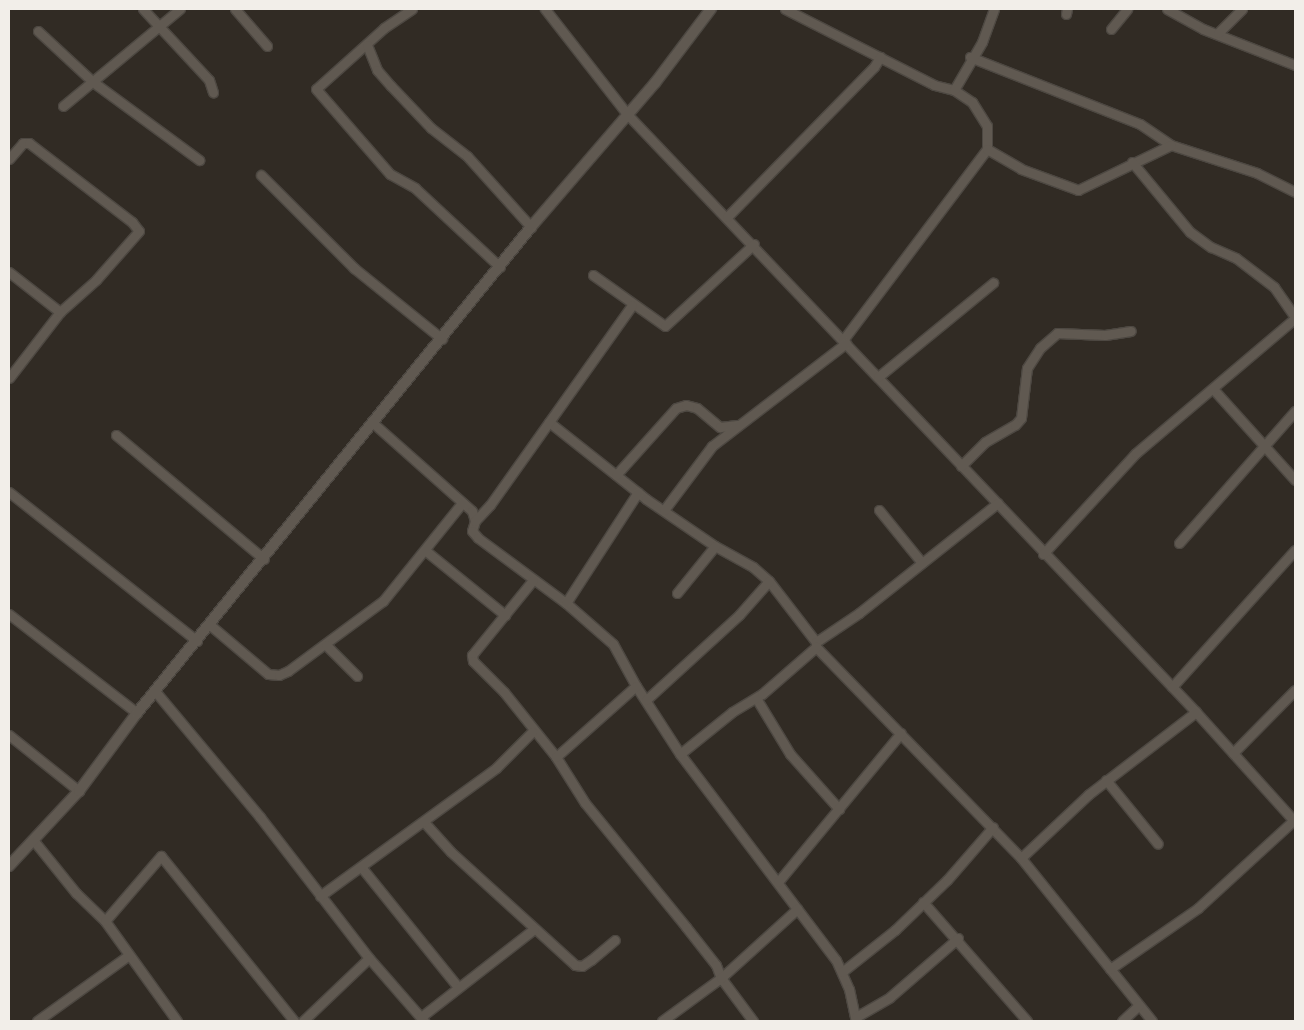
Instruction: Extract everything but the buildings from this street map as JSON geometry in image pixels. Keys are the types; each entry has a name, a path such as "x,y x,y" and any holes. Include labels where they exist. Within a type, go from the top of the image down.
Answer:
{"street":[{"path":"142,9 210,80 213,92"},
{"path":"64,106 180,9"},
{"path":"235,9 267,46"},
{"path":"412,9 367,45 316,90 390,174 415,188 500,267"},
{"path":"545,9 628,114 754,244 998,503 1043,554 1196,712 1295,820 1198,908 1110,969"},
{"path":"9,866 79,791 137,713 264,559 531,227 628,114 711,9"},
{"path":"664,510 712,446 845,341 987,149 988,134 984,118 972,102 954,90 934,85 785,9"},
{"path":"954,90 970,57 982,42 994,9"},
{"path":"1111,29 1127,9"},
{"path":"1166,9 1203,29 1218,33 1295,65"},
{"path":"1218,33 1242,9"},
{"path":"38,31 93,82 199,160"},
{"path":"367,45 377,70 431,128 467,156 531,227"},
{"path":"727,217 874,67 880,57"},
{"path":"970,57 1140,124 1171,145 1257,173 1295,192"},
{"path":"9,158 23,143 29,144 138,229 96,280 60,312 9,378"},
{"path":"987,149 1021,169 1070,190 1084,187 1132,162 1171,145"},
{"path":"1043,554 1136,454 1214,390 1295,318 1274,287 1236,258 1211,247 1190,232 1132,162"},
{"path":"261,175 354,268 442,339"},
{"path":"593,275 632,305 665,326 754,244"},
{"path":"9,272 60,312"},
{"path":"878,377 993,283"},
{"path":"632,305 549,422 475,521 472,532 533,580 566,603 613,644 636,686 680,754 778,882 842,972 856,1019 890,998 958,938"},
{"path":"962,466 985,442 1015,425 1020,418 1027,368 1040,348 1057,333 1105,335 1131,331"},
{"path":"1214,390 1265,444 1295,480"},
{"path":"616,475 676,408 686,405 697,408 720,427 737,425"},
{"path":"1179,543 1295,410"},
{"path":"549,422 638,492 715,546 734,555 769,581 816,644 1021,858 1152,1021"},
{"path":"373,423 462,503 475,521"},
{"path":"116,435 264,559"},
{"path":"9,492 197,641"},
{"path":"566,603 638,492"},
{"path":"210,625 273,676 300,664 383,601 426,551 462,503"},
{"path":"680,754 732,712 756,698 816,644 859,613 998,503"},
{"path":"879,510 922,562"},
{"path":"677,593 715,546"},
{"path":"1172,687 1295,550"},
{"path":"426,551 504,615"},
{"path":"533,580 472,655 473,661 504,692 532,732 556,758 586,804 716,965 721,978 753,1021"},
{"path":"646,700 739,615 769,581"},
{"path":"9,614 137,713"},
{"path":"326,645 357,676"},
{"path":"556,758 636,686"},
{"path":"1233,753 1295,690"},
{"path":"155,691 260,817 369,958 422,1019 458,987 534,930"},
{"path":"756,698 790,754 839,809"},
{"path":"1021,858 1106,780 1196,712"},
{"path":"320,896 362,868 496,768 532,732"},
{"path":"778,882 901,733"},
{"path":"9,736 79,791"},
{"path":"1106,780 1158,844"},
{"path":"424,822 534,930 575,965 582,966 592,960 615,940"},
{"path":"842,972 889,936 993,827"},
{"path":"34,841 76,893 105,921 177,1021"},
{"path":"105,921 161,856 294,1021"},
{"path":"362,868 458,987"},
{"path":"923,902 958,938 1027,1021"},
{"path":"662,1021 721,978 797,909"},
{"path":"37,1021 129,955"},
{"path":"303,1021 369,958"},
{"path":"1122,1021 1139,1005"},
{"path":"48,1013 54,1021"}]}
